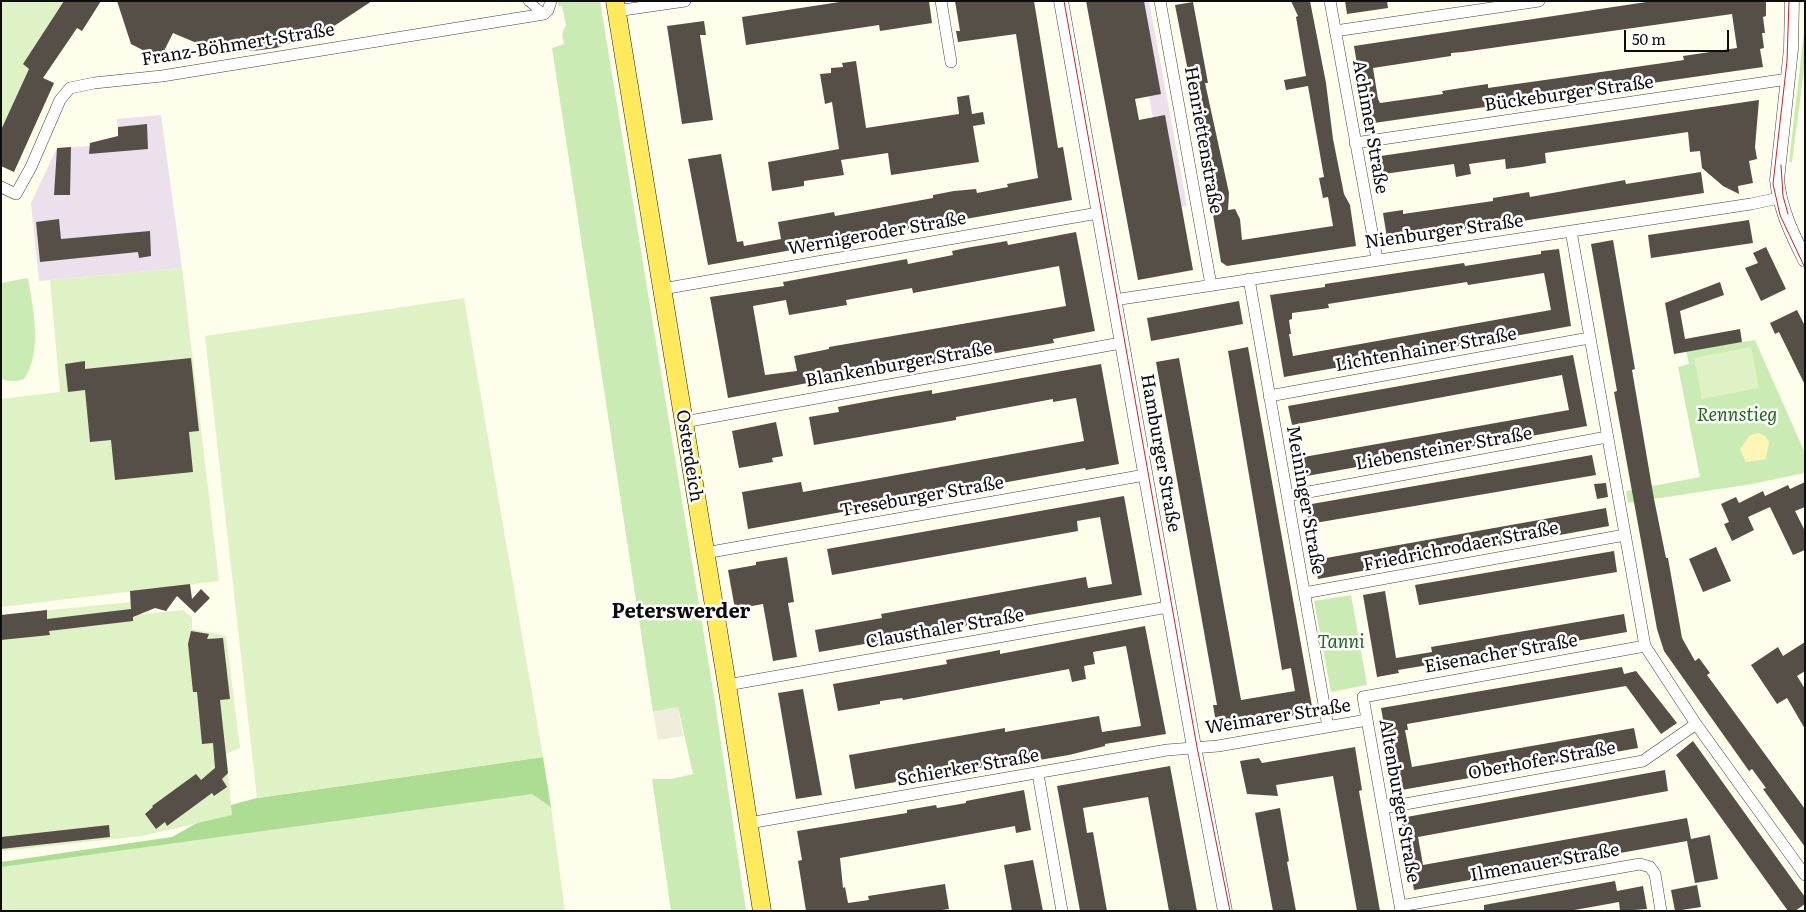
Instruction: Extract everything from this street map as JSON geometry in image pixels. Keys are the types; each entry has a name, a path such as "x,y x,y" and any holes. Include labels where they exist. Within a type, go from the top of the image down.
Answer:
{"main road":[{"name":"Osterdeich","path":"616,6 762,911"}],"street":[{"path":"528,1 544,14 548,10 551,1"},
{"path":"616,6 685,1"},
{"path":"941,1 950,62"},
{"name":"Hamburger Straße","path":"1061,1 1168,607 1226,911"},
{"name":"Henriettenstraße","path":"1160,1 1211,285"},
{"name":"Achimer Straße","path":"1330,1 1377,259"},
{"path":"1335,31 1539,1"},
{"path":"1792,1 1788,79 1777,165 1779,198 1803,251"},
{"name":"Franz-Böhmert-Straße","path":"1,187 16,194 31,167 60,100 70,88 94,83 162,76 544,14"},
{"name":"Bückeburger Straße","path":"1356,143 1788,79"},
{"name":"Nienburger Straße","path":"1114,300 1751,204 1779,198"},
{"name":"Wernigeroder Straße","path":"662,289 1098,213"},
{"path":"1571,231 1645,646 1696,724 1805,875"},
{"name":"Meininger Straße","path":"1248,279 1328,727"},
{"name":"Lichtenhainer Straße","path":"1269,396 1589,338"},
{"name":"Blankenburger Straße","path":"684,422 1121,343"},
{"name":"Liebensteiner Straße","path":"1287,496 1607,437"},
{"name":"Treseburger Straße","path":"705,553 1145,475"},
{"name":"Friedrichrodaer Straße","path":"1304,593 1625,535"},
{"name":"Clausthaler Straße","path":"727,685 1168,607"},
{"name":"Eisenacher Straße","path":"1363,697 1645,646"},
{"name":"Altenburger Straße","path":"1363,697 1401,908"},
{"name":"Weimarer Straße","path":"1194,747 1218,746 1367,720"},
{"name":"Oberhofer Straße","path":"1383,808 1643,761 1696,724"},
{"name":"Schierker Straße","path":"749,823 1038,774 1166,750 1194,747"},
{"path":"1038,774 1062,911"},
{"name":"Ilmenauer Straße","path":"1401,908 1640,864 1650,867 1655,874 1661,911"}],"shaded area":[{"path":"1128,1 1149,1 1187,206 1167,209 1160,158 1135,18"},
{"path":"161,115 182,268 39,281 31,203 57,148 89,146 90,143 118,136 117,119"},
{"path":"678,707 683,736 658,740 653,712"}],"green space":[{"path":"1,1 101,1 82,31 77,28 43,78 54,83 14,172 1,166"},
{"path":"558,1 600,1 715,702 746,911 671,911 652,779 671,779 693,774 678,707 653,712 552,48 564,44 562,34 566,25 562,6 558,6"},
{"path":"1804,32 1805,62 1792,162 1789,162"},
{"path":"182,268 219,581 1,607 1,399 60,392 50,280"},
{"path":"28,278 35,330 35,343 30,368 24,379 15,381 1,379 1,283"},
{"path":"464,298 543,757 257,798 205,336"},
{"name":"Rennstieg","path":"1755,340 1805,453 1805,473 1752,484 1628,503 1626,491 1700,477 1678,367 1689,364 1686,351"},
{"path":"1751,347 1759,388 1702,399 1694,358"},
{"name":"Tanni","path":"1351,595 1367,685 1331,692 1314,601"},
{"path":"131,602 133,615 183,610 192,617 192,629 226,636 240,748 226,754 232,815 142,836 1,851 1,615"},
{"path":"543,757 551,807 346,836 1,876 1,862 172,837 227,806 257,798"},
{"path":"532,794 551,807 565,911 1,911 1,867"}],"sand":[{"path":"1758,433 1765,436 1769,442 1766,459 1746,462 1740,449 1750,435"}],"building":[{"path":"64,1 101,1 82,31 77,28 43,78 54,83 14,172 1,166 1,130 29,69 23,64"},
{"path":"117,1 372,1 328,30 276,48 253,51 220,49 199,44 173,33 160,59 131,44"},
{"path":"846,1 929,1 932,23 880,31 879,25 746,45 742,17"},
{"path":"955,1 1034,1 1058,148 1063,147 1072,200 708,265 688,159 721,154 737,242 743,241 744,246 781,239 778,222 834,212 835,216 933,198 933,195 954,191 976,189 977,193 1008,187 1007,184 1038,178 1016,34 958,42 956,31 960,31"},
{"path":"1086,1 1144,1 1161,94 1135,99 1139,120 1165,115 1193,270 1138,280"},
{"path":"1291,1 1310,1 1326,83 1333,139 1344,194 1350,205 1356,246 1227,266 1221,262 1211,203 1214,191 1209,192 1200,140 1195,127 1197,117 1175,5 1193,2 1208,83 1205,83 1229,193 1228,210 1235,209 1240,219 1242,240 1333,226 1328,197 1323,198 1319,178 1324,177 1308,86 1286,90 1284,80 1306,76 1296,17 1298,16"},
{"path":"1345,1 1387,1 1388,8 1347,14"},
{"path":"1653,1 1766,1 1766,16 1763,17 1765,33 1762,33 1764,48 1760,49 1763,67 1367,124 1354,46","holes":["1732,14 1737,48 1683,56 1684,60 1488,88 1488,84 1442,91 1443,94 1380,103 1373,68 1451,56 1451,53"]},
{"path":"704,21 706,35 700,35 713,120 682,124 667,26"},
{"path":"856,61 866,128 959,114 957,97 969,95 972,114 983,112 985,124 973,126 979,162 891,175 888,153 841,160 844,175 804,181 804,186 772,191 768,162 839,149 832,102 825,104 820,74 831,73 831,68 843,67 842,63"},
{"path":"1759,100 1755,147 1757,159 1749,161 1753,183 1738,186 1739,194 1723,186 1702,168 1700,151 1690,152 1688,132 1545,153 1546,163 1522,167 1506,169 1505,159 1469,164 1471,174 1456,177 1454,164 1377,175 1374,157"},
{"path":"147,124 148,149 89,154 90,143 118,136 118,127"},
{"path":"71,147 70,195 54,195 57,148"},
{"path":"1701,172 1704,193 1392,241 1387,238 1383,213 1403,210 1403,214 1493,201 1493,198 1529,192 1530,197 1625,180 1626,184"},
{"path":"59,219 61,239 150,231 151,256 139,258 138,252 40,262 36,222"},
{"path":"1749,220 1753,243 1651,258 1648,235"},
{"path":"1076,232 1095,331 1053,339 1054,343 834,381 834,378 728,398 710,297 784,286 783,282 907,259 908,264 953,255 952,251 966,248 1007,241 1008,245","holes":["1059,266 1066,306 829,347 829,349 794,356 797,371 765,375 753,306 786,300 789,315 847,305 846,300 912,288 913,293"]},
{"path":"1613,240 1635,369 1632,370 1654,499 1666,558 1668,558 1682,638 1695,661 1699,658 1710,673 1707,675 1805,809 1805,847 1763,789 1766,788 1752,769 1749,771 1664,651 1657,629 1614,392 1617,391 1591,244"},
{"path":"1766,247 1786,289 1761,301 1745,268 1758,263 1753,253"},
{"path":"1559,249 1571,326 1284,377 1270,295 1325,287 1325,284 1464,263 1465,266 1541,254 1541,251","holes":["1544,273 1551,310 1293,356 1289,334 1291,334 1289,320 1292,319 1292,313 1329,308 1328,304 1467,282 1468,285"]},
{"path":"1720,282 1724,295 1680,311 1685,339 1740,329 1742,342 1674,354 1665,303"},
{"path":"1239,301 1243,324 1151,341 1147,318"},
{"path":"1797,310 1805,326 1805,385 1779,332 1775,334 1770,323"},
{"path":"1248,347 1313,712 1217,729 1213,705 1217,705 1156,362 1179,358 1241,700 1295,691 1291,668 1282,670 1228,351"},
{"path":"1573,355 1587,426 1301,477 1298,458 1569,410 1562,375 1292,425 1288,406"},
{"path":"191,358 199,431 189,432 193,472 115,480 111,440 90,442 85,390 68,392 65,364 85,361 85,369"},
{"path":"1101,364 1119,464 1086,470 1085,468 748,529 742,492 801,482 803,492 1084,441 1076,398 1053,402 1053,399 956,417 956,420 814,445 809,417 839,412 838,407 891,397 932,390 932,394"},
{"path":"776,422 783,456 772,458 773,462 739,468 732,431"},
{"path":"1592,455 1596,475 1309,524 1306,505"},
{"path":"1805,482 1805,507 1795,511 1805,531 1805,550 1793,555 1770,507 1748,517 1754,530 1732,541 1724,524 1729,522 1721,504 1736,497 1739,503 1763,491 1765,496 1788,485 1790,489"},
{"path":"1606,483 1608,497 1597,499 1594,484"},
{"path":"1124,496 1142,595 819,652 815,630 882,618 881,614 1086,577 1088,588 1112,584 1100,517 1077,521 1078,531 832,575 827,549"},
{"path":"1606,508 1609,526 1318,579 1315,560"},
{"path":"1716,547 1731,581 1703,592 1689,559"},
{"path":"1614,551 1617,572 1419,605 1415,585"},
{"path":"787,557 794,602 788,603 797,657 773,661 763,604 735,609 728,570 756,565 756,562"},
{"path":"190,584 192,599 201,589 210,598 195,613 177,596 166,611 155,608 133,617 133,621 49,631 50,635 1,640 1,615 47,610 47,619 131,609 130,591"},
{"path":"1385,591 1396,658 1432,652 1431,647 1624,614 1627,632 1434,666 1434,664 1398,670 1399,673 1377,677 1363,595"},
{"path":"1145,626 1166,734 1105,744 1105,746 1069,755 1015,764 1014,762 855,789 849,755 1005,728 1005,732 1099,716 1102,732 1141,726 1126,646 1093,652 1095,664 1084,666 1086,679 1072,682 1069,669 903,700 902,698 880,701 880,704 838,711 833,684 947,664 946,660 1000,650 1000,654"},
{"path":"191,631 209,634 207,639 223,638 230,699 220,700 228,773 222,779 227,787 214,796 212,793 167,826 165,822 156,829 145,814 152,806 196,774 201,780 215,768 213,743 202,744 197,692 193,692 188,644"},
{"path":"1805,642 1805,671 1797,676 1805,689 1805,729 1787,698 1777,704 1751,665 1778,647 1783,656"},
{"path":"1622,667 1624,674 1636,671 1677,723 1661,734 1626,686 1407,724 1408,730 1405,730 1412,767 1634,728 1638,748 1396,791 1381,708"},
{"path":"803,689 822,795 796,799 778,693"},
{"path":"1693,741 1805,897 1805,904 1795,911 1788,911 1676,755"},
{"path":"1355,747 1362,790 1359,791 1380,911 1357,911 1333,776 1276,785 1278,796 1247,794 1240,761 1259,758 1262,763"},
{"path":"1170,766 1197,911 1169,911 1148,797 1083,808 1087,833 1093,832 1107,911 1080,911 1057,786"},
{"path":"1665,770 1668,791 1418,837 1423,865 1687,818 1691,839 1710,835 1718,879 1695,883 1687,841 1414,890 1401,818"},
{"path":"1024,790 1031,830 1016,833 1015,826 840,858 843,888 845,887 848,903 869,900 868,896 945,884 949,909 936,911 806,911 798,861 802,860 797,831 907,813 907,810 936,805 937,808 966,803 966,801"},
{"path":"1280,808 1296,911 1273,911 1255,813"},
{"path":"109,825 110,837 1,849 1,837"},
{"path":"1033,860 1043,911 1012,911 1004,865"},
{"path":"1615,881 1617,891 1643,886 1647,909 1620,911 1619,902 1569,911 1484,911 1484,905"},
{"path":"1697,885 1701,907 1675,911 1671,890"}],"tram line":[{"path":"1064,1 1197,747 1230,911"},
{"path":"1789,1 1787,61 1773,184 1780,215 1805,268"},
{"path":"1781,165 1783,196 1788,214"}],"district":[{"name":"Peterswerder","path":"681,612"}]}
